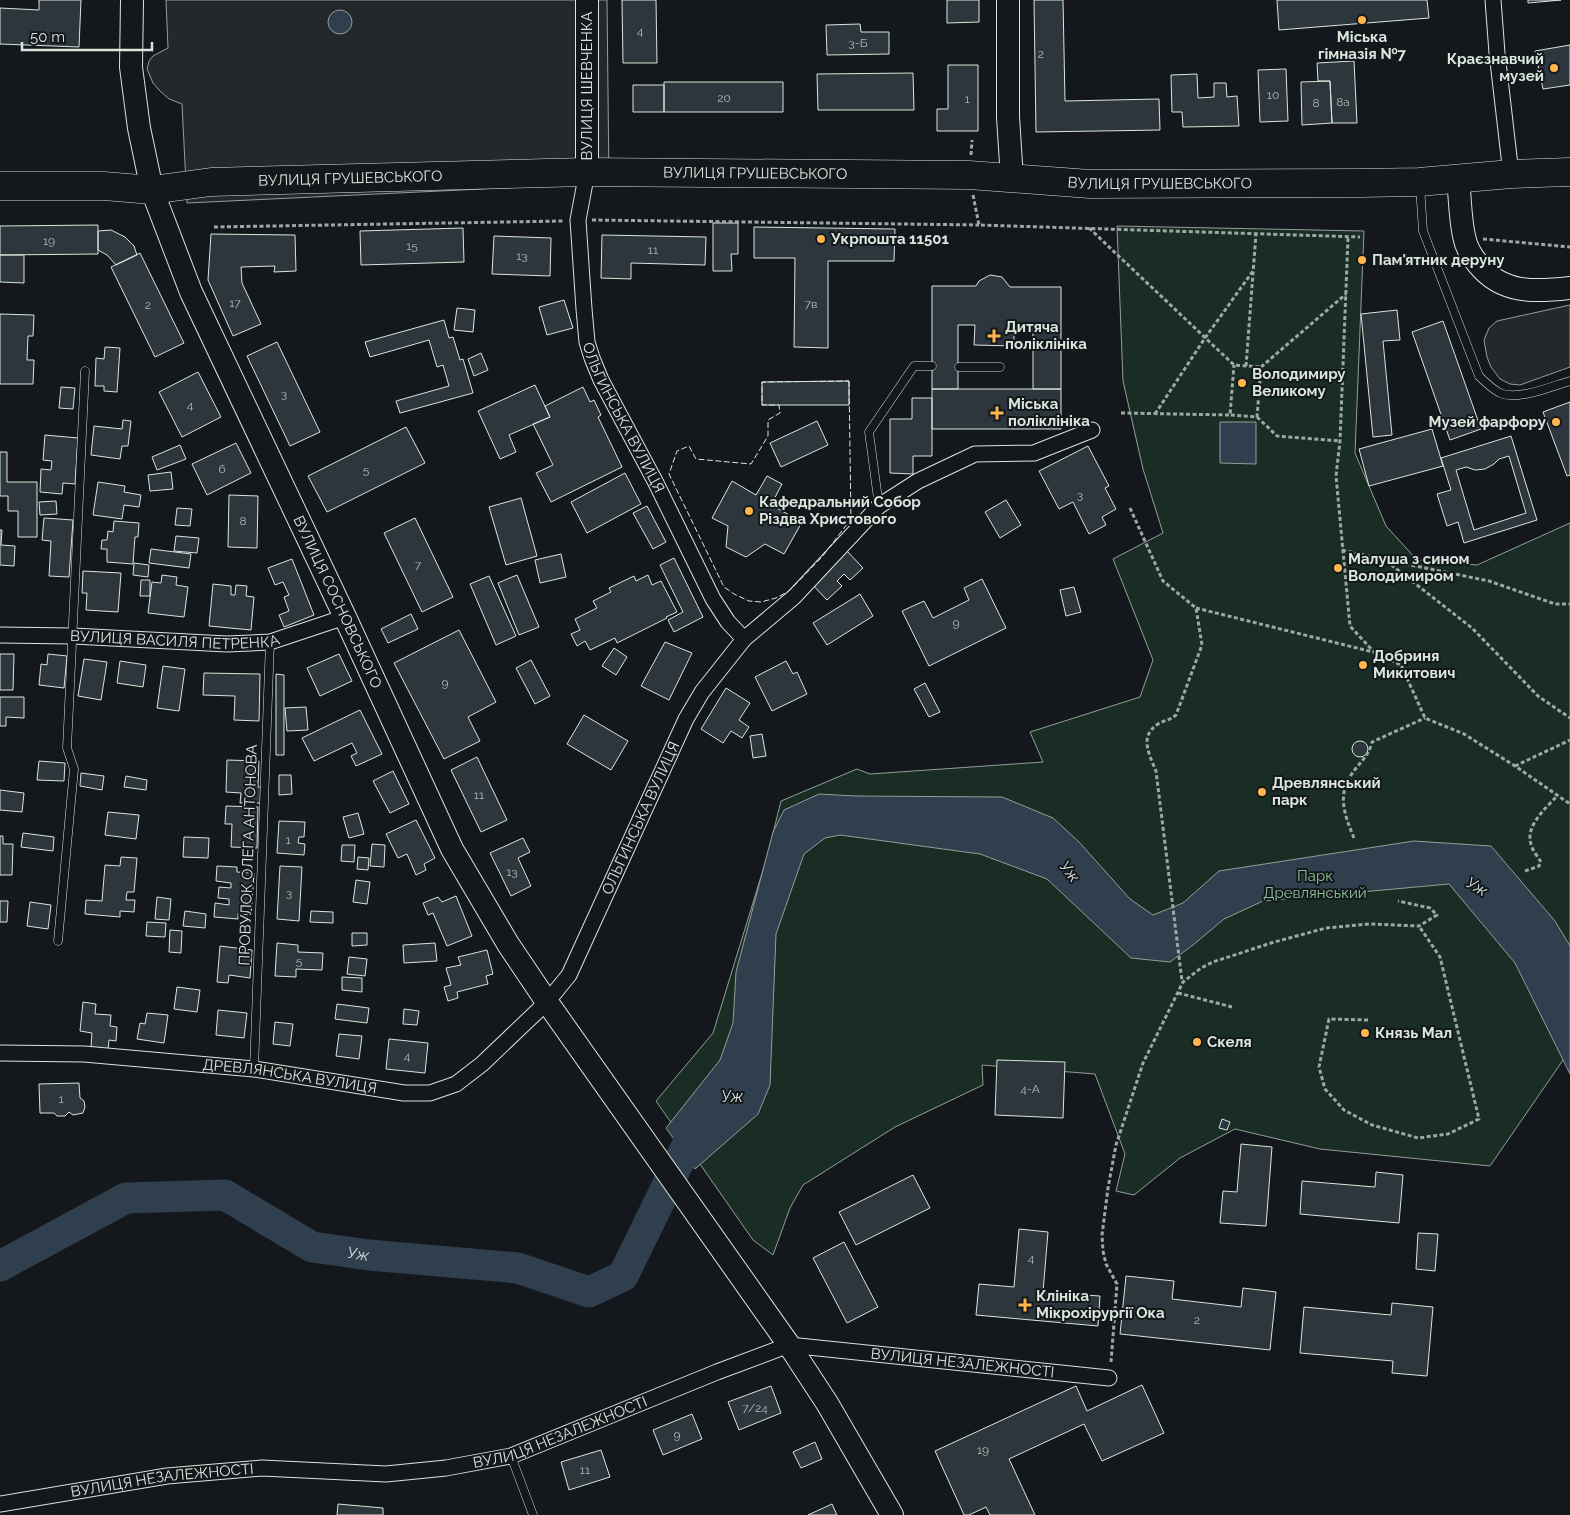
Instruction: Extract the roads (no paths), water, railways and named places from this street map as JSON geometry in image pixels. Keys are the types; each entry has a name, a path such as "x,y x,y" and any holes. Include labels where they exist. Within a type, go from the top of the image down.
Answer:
{"highway":[{"name":"ВУЛИЦЯ ГРУШЕВСЬКОГО","path":"0,186 104,186 152,190 210,182 587,172 969,175 1090,184 1419,182 1511,174 1570,172"}],"street":[{"name":"ВУЛИЦЯ СОСНОВСЬКОГО","path":"132,0 131,68 139,128 152,190 191,292 345,616 452,849 508,944 547,1002 789,1345"},
{"name":"ВУЛИЦЯ ШЕВЧЕНКА","path":"587,0 587,172"},
{"path":"1008,0 1008,117 1012,179"},
{"path":"1493,0 1496,53 1511,174"},
{"name":"ОЛЬГИНСЬКА ВУЛИЦЯ","path":"587,172 578,220 587,342 592,358 601,380 656,483 713,599 728,622 744,639"},
{"path":"1458,178 1464,237 1470,254 1482,270 1496,282 1513,288 1538,290 1570,288"},
{"name":"ОЛЬГИНСЬКА ВУЛИЦЯ","path":"547,1002 569,975 686,719 702,692 744,639 794,597 880,506 918,481 975,454 1034,454 1092,430"},
{"name":"ВУЛИЦЯ ВАСИЛЯ ПЕТРЕНКА","path":"0,635 72,636 226,644 270,642 345,616"},
{"name":"ДРЕВЛЯНСЬКА ВУЛИЦЯ","path":"0,1052 84,1054 254,1069 404,1093 430,1093 456,1084 482,1064 547,1002"},
{"path":"789,1345 827,1403 892,1515"},
{"name":"ВУЛИЦЯ НЕЗАЛЕЖНОСТІ","path":"0,1504 167,1476 262,1468 386,1474 446,1468 511,1456 717,1372 789,1345 1109,1378"}],"lane":[{"path":"1419,182 1423,230 1479,376 1490,387 1502,394 1518,396 1570,381"},
{"path":"880,506 869,432 914,366 932,366"},
{"path":"959,367 1000,367"},
{"path":"58,940 74,770 67,748 85,371"},
{"name":"ПРОВУЛОК ОЛЕГА АНТОНОВА","path":"254,1069 270,642"},
{"path":"511,1456 533,1515"}],"water":[{"path":"340,10 345,11 351,17 351,27 345,33 340,34 335,33 329,27 328,22 329,17 335,11"},
{"path":"1220,422 1256,422 1256,464 1220,463"},
{"name":"Уж","path":"819,794 1002,797 1053,818 1079,842 1130,899 1153,915 1183,903 1219,871 1414,841 1491,846 1555,921 1570,946 1570,1074 1515,963 1449,884 1263,901 1224,919 1170,962 1131,958 1047,879 980,854 840,835 825,838 804,854 776,934 770,1085 758,1114 695,1169 666,1128 720,1060 733,1023 736,972 773,832 784,810"}],"waterway":[{"name":"Уж","path":"0,1266 126,1198 225,1195 312,1247 369,1255 518,1268 589,1292 623,1276 688,1143 710,1119"}],"place":[{"name":"Міська гімназія №7","path":"1362,20"},
{"name":"Краєзнавчий музей","path":"1554,68"},
{"name":"Укрпошта 11501","path":"821,239"},
{"name":"Пам'ятник деруну","path":"1362,260"},
{"name":"Дитяча поліклініка","path":"994,336"},
{"name":"Володимиру Великому","path":"1242,383"},
{"name":"Міська поліклініка","path":"997,413"},
{"name":"Музей фарфору","path":"1556,422"},
{"name":"Кафедральний Собор Різдва Христового","path":"749,511"},
{"name":"Малуша з сином Володимиром","path":"1338,568"},
{"name":"Добриня Микитович","path":"1363,665"},
{"name":"Древлянський парк","path":"1262,792"},
{"name":"Князь Мал","path":"1365,1033"},
{"name":"Скеля","path":"1197,1042"},
{"name":"Клініка Мікрохірургії Ока","path":"1025,1305"}],"park label":[{"name":"Парк Древлянський","path":"1315,884"}]}
